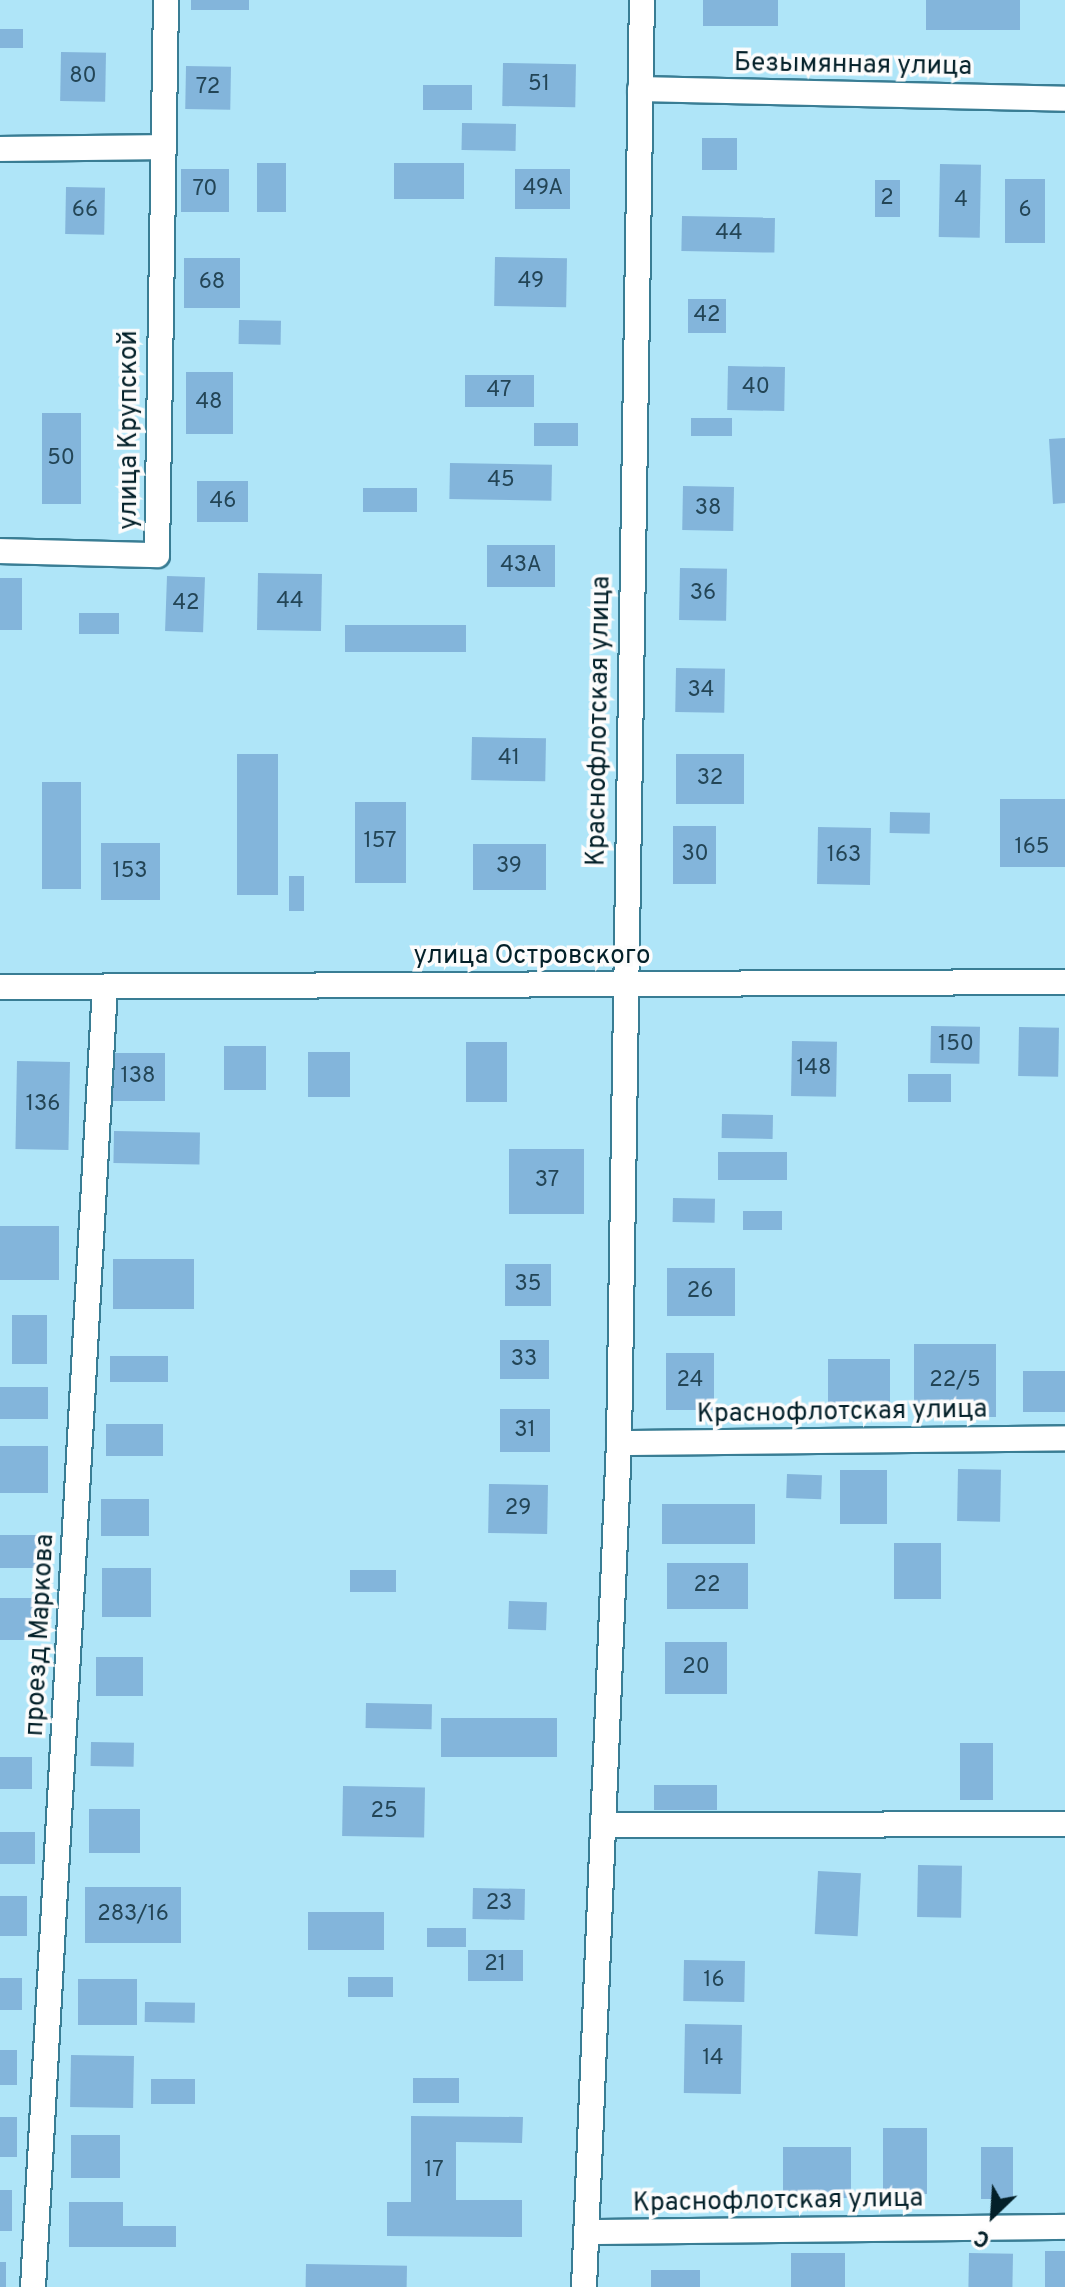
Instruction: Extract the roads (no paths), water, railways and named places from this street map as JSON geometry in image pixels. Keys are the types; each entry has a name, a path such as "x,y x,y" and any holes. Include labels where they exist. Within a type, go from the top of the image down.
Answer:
{"lane":[{"name":"улица Крупской","path":"0,551 157,555 159,147 166,0"},
{"name":"Краснофлотская улица","path":"584,2287 619,1443 622,984 642,0"},
{"name":"Безымянная улица","path":"640,89 1065,99"},
{"path":"0,149 159,147"},
{"name":"улица Островского","path":"0,987 1065,982"},
{"name":"проезд Маркова","path":"33,2287 105,987"},
{"name":"Краснофлотская улица","path":"619,1443 1065,1438"},
{"path":"603,1825 1065,1824"},
{"name":"Краснофлотская улица","path":"587,2232 1065,2227"}]}
